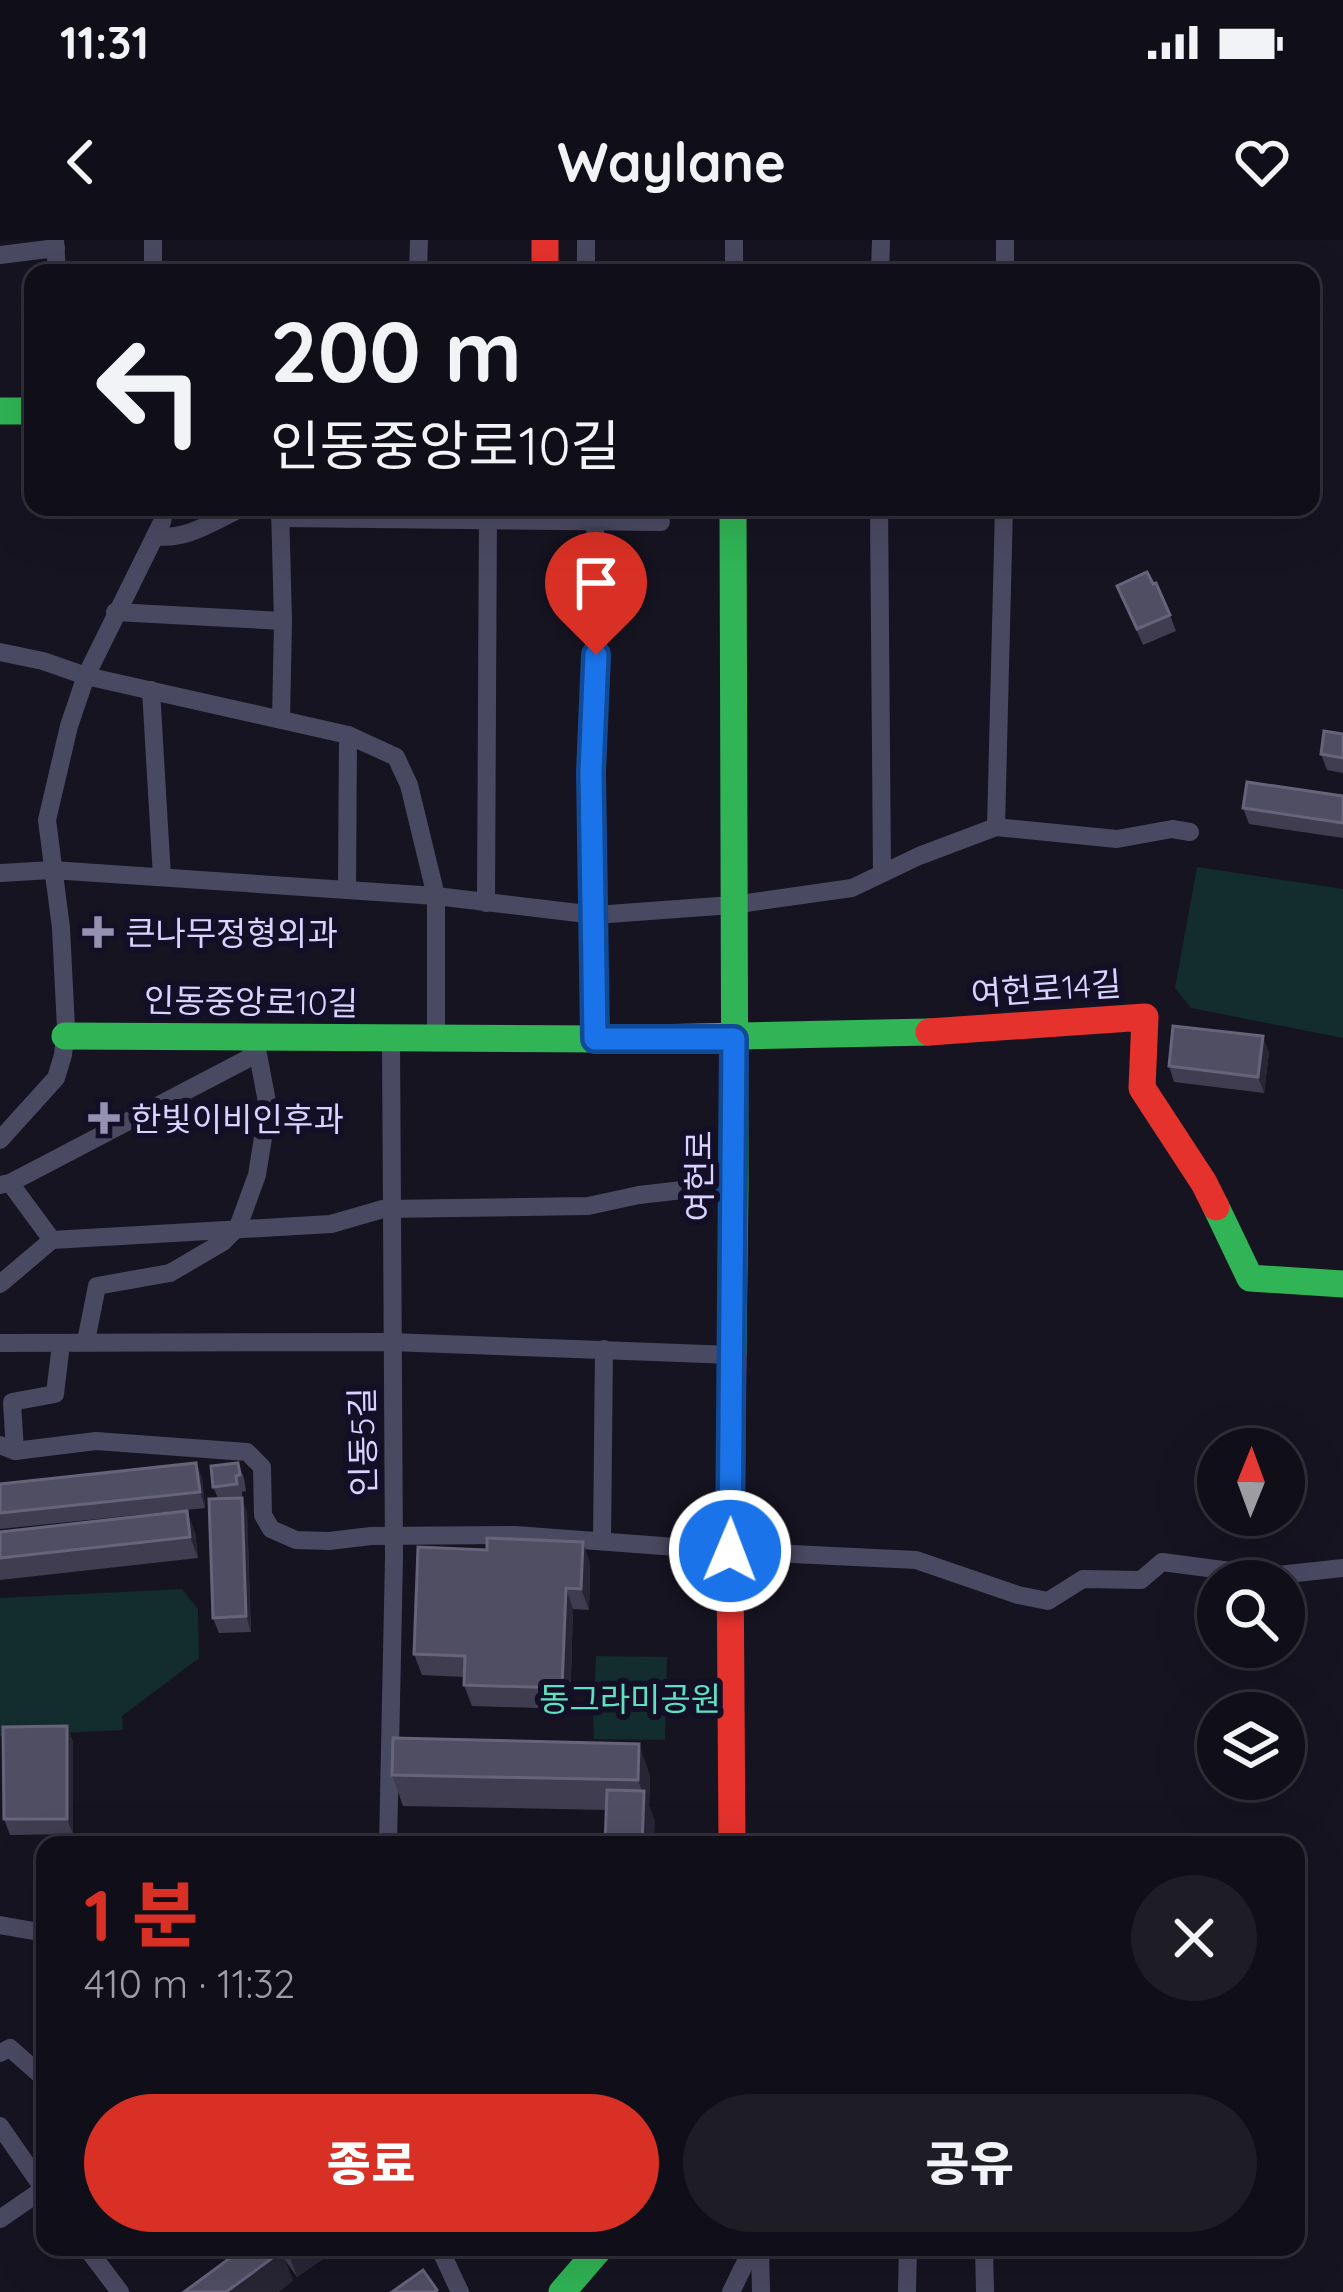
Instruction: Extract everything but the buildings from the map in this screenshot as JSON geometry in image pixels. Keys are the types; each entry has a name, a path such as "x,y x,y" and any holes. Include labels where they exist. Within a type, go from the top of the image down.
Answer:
{"street":[{"path":"0,256 55,244"},
{"path":"0,1139 56,1078 63,1055 62,928 46,820 86,676 163,516"},
{"path":"155,536 194,532 226,516"},
{"path":"280,516 280,719"},
{"path":"486,903 488,516"},
{"path":"528,516 661,522"},
{"name":"여헌로","path":"732,1836 733,516"},
{"path":"879,516 883,873"},
{"path":"997,827 1004,516"},
{"path":"595,521 591,772 595,1039"},
{"path":"116,612 283,621"},
{"path":"0,652 348,736 396,757 410,785 436,896 436,1037"},
{"path":"151,690 162,878"},
{"path":"347,890 348,736"},
{"path":"0,873 52,870 436,896 595,915 732,905 852,888 997,827 1117,839 1172,829 1190,832"},
{"name":"여헌로14길","path":"734,1039 1029,1028 1145,1017 1142,1088 1204,1184 1250,1278 1343,1283"},
{"name":"인동중앙로10길","path":"65,1036 258,1041 734,1039"},
{"name":"인동5길","path":"388,1836 393,1536 391,1039"},
{"path":"52,1240 5,1184 249,1058 258,1041"},
{"path":"86,1341 97,1286 170,1273 223,1242 238,1227 257,1175 268,1107 258,1041"},
{"path":"0,1284 52,1240 332,1224 390,1209 588,1206 735,1184"},
{"path":"0,1342 391,1342 732,1355"},
{"path":"62,1344 55,1394 12,1402 8,1448 96,1441 247,1452 262,1467 263,1515 272,1529 296,1540 515,1535 916,1560 1048,1601 1083,1579 1141,1580 1162,1562 1269,1576 1343,1568"},
{"path":"602,1541 604,1349"},
{"path":"0,1925 36,1931"},
{"path":"0,2053 10,2048 36,2071"},
{"path":"0,2126 36,2177"},
{"path":"0,2219 36,2196"},
{"path":"93,2256 120,2292"},
{"path":"443,2256 460,2292"},
{"path":"562,2292 593,2256"},
{"path":"731,2292 752,2256"},
{"path":"758,2256 761,2292"},
{"path":"907,2292 908,2256"},
{"path":"984,2256 985,2292"}],"green space":[{"path":"1197,867 1343,889 1343,1038 1191,1008 1175,988"},
{"path":"182,1589 198,1609 199,1658 122,1716 123,1730 0,1736 0,1598"},
{"name":"동그라미공원","path":"596,1656 667,1657 665,1740 594,1739"}],"traffic: fast":[{"path":"0,411 24,411"},
{"path":"733,516 733,1352"},
{"path":"65,1036 605,1039 929,1032"},
{"path":"1216,1207 1250,1278 1343,1284"},
{"path":"562,2292 593,2256"}],"traffic: jam":[{"path":"545,240 545,264"},
{"path":"929,1032 1145,1017 1142,1088 1216,1207"},
{"path":"732,1836 733,1352"}],"place":[{"name":"큰나무정형외과","path":"98,932"},
{"name":"한빛이비인후과","path":"104,1118"}],"route":[{"path":"596,655 591,772 595,1039 734,1039 730,1551"}]}
